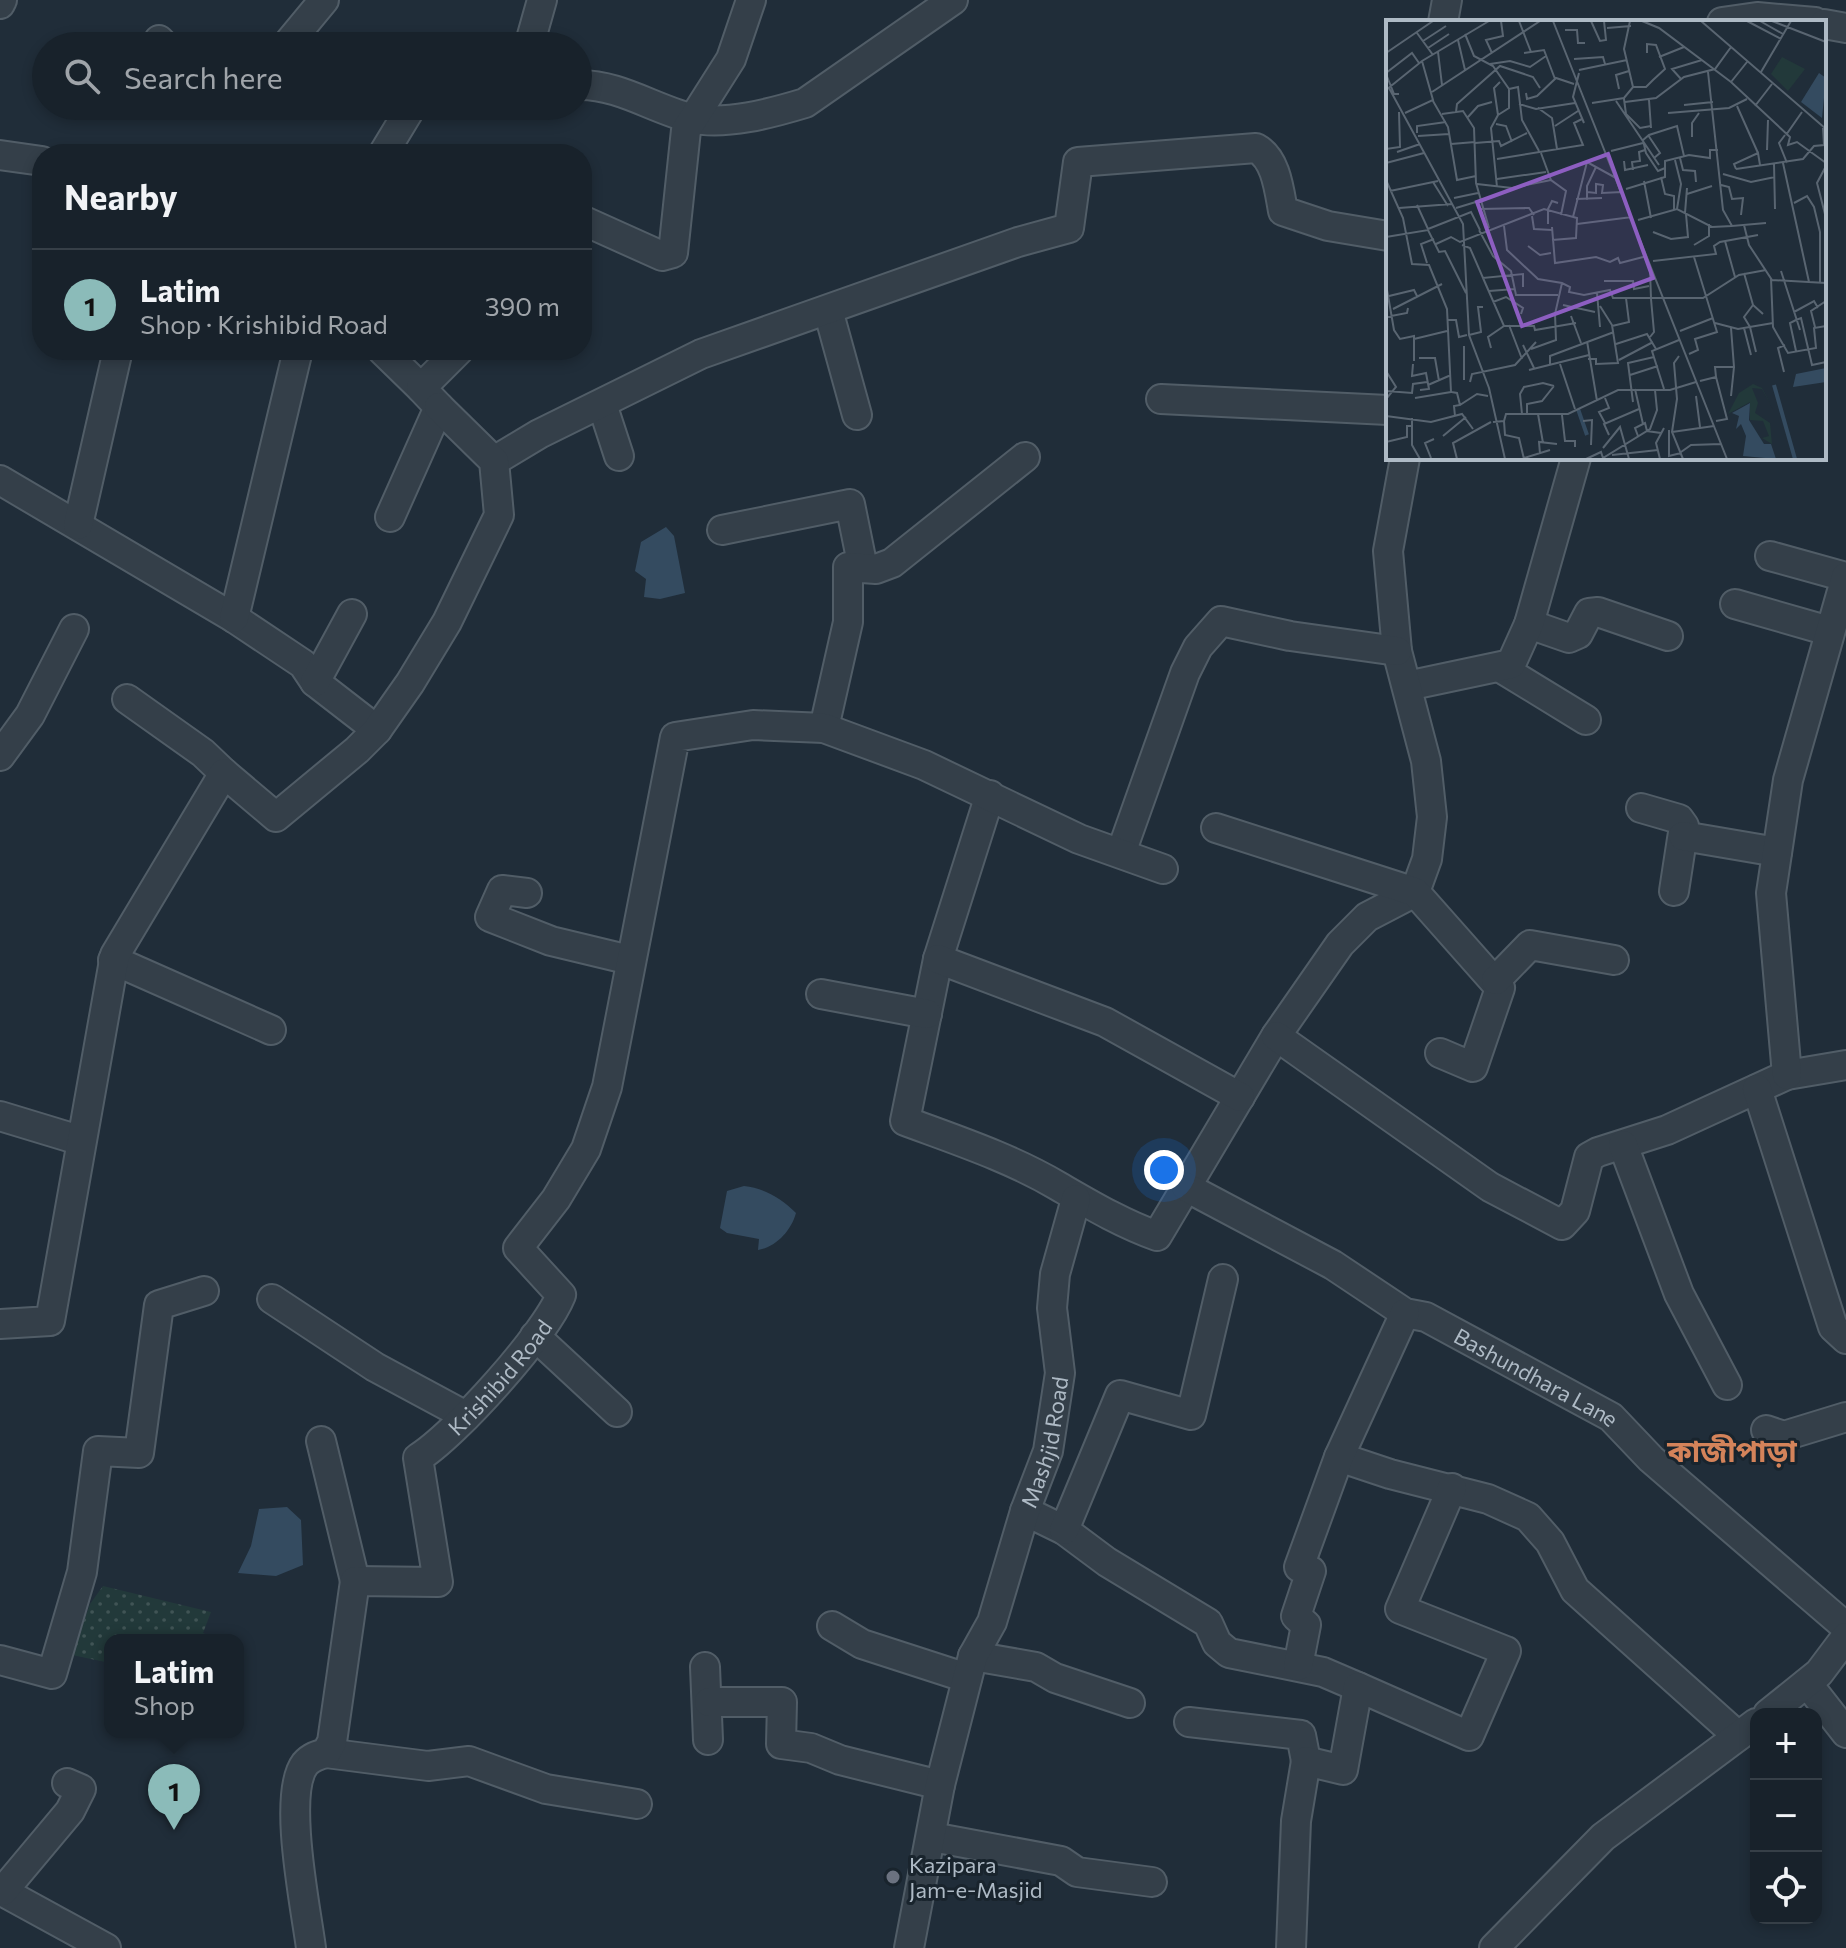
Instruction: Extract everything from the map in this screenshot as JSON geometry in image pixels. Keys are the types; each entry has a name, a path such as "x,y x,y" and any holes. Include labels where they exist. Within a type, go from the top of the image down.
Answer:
{"street":[{"path":"298,32 324,0"},
{"path":"533,32 542,0"},
{"path":"592,224 662,256 673,253 686,130 731,59 751,0"},
{"path":"592,86 605,87 694,119 778,112 805,103 953,0"},
{"path":"1737,20 1757,17 1792,20"},
{"path":"1826,24 1846,28"},
{"path":"389,144 404,120"},
{"path":"494,461 701,354 1018,242 1069,228 1078,162 1256,148 1266,154 1273,169 1283,211 1328,226 1386,236"},
{"path":"0,155 32,160"},
{"path":"828,310 857,415"},
{"path":"78,525 116,360"},
{"path":"234,618 296,360"},
{"path":"127,699 203,753 276,817 377,730 447,622 499,515 494,461 392,360"},
{"path":"390,517 430,398 453,360"},
{"path":"1161,399 1386,410"},
{"path":"602,404 619,456"},
{"path":"1025,457 892,563 848,567 848,622 824,728 924,765 1079,839 1163,869"},
{"path":"990,795 938,959 905,1121 983,1150 1059,1186 1076,1199 1125,1225 1157,1236 1276,1036 1340,944 1367,917 1415,892 1427,859 1432,817 1426,761 1397,651 1388,551 1405,460"},
{"path":"1407,686 1511,664 1520,650 1529,624 1575,460"},
{"path":"0,480 234,618 303,664 315,682 377,730"},
{"path":"722,530 850,504 863,568"},
{"path":"1770,556 1846,577 1797,741 1771,893 1787,1075"},
{"path":"1735,604 1829,631"},
{"path":"1529,624 1569,638 1578,634 1589,613 1598,612 1668,636"},
{"path":"315,682 352,614"},
{"path":"1121,853 1185,673 1198,647 1221,621 1290,636 1397,651"},
{"path":"0,756 30,715 74,629"},
{"path":"1501,668 1586,720"},
{"name":"Krishibid Road","path":"355,1581 438,1582 418,1458 450,1434 466,1416 535,1336 555,1309 561,1295 518,1248 556,1199 586,1149 607,1087 675,737 753,725 824,728"},
{"path":"0,1324 50,1321 79,1140 113,960 224,773"},
{"path":"1641,808 1679,819 1684,826 1674,891"},
{"path":"1216,828 1415,892 1500,988 1473,1067 1440,1053"},
{"path":"1683,836 1777,852"},
{"path":"527,893 502,890 490,917 551,941 630,960"},
{"path":"1496,980 1530,945 1614,960"},
{"path":"938,959 1105,1022 1240,1097"},
{"path":"113,960 271,1030"},
{"path":"821,994 927,1014"},
{"path":"1276,1036 1490,1187 1562,1225 1575,1211 1589,1157 1667,1130 1787,1075 1846,1065"},
{"path":"1757,1089 1833,1327 1846,1339"},
{"path":"0,1116 79,1140"},
{"path":"1623,1145 1679,1294 1727,1385"},
{"name":"Bashundhara Lane","path":"1186,1187 1333,1265 1405,1313 1426,1317 1611,1417 1651,1459 1846,1627"},
{"name":"Mashjid Road","path":"909,1948 940,1785 970,1667 992,1622 1025,1511 1048,1451 1060,1373 1052,1308 1055,1274 1076,1199"},
{"path":"1064,1530 1120,1395 1191,1415 1223,1279"},
{"path":"0,1660 52,1674 82,1572 98,1451 139,1453 159,1305 204,1291"},
{"path":"272,1299 375,1367 466,1416"},
{"path":"1298,1666 1306,1625 1296,1616 1311,1571 1299,1567 1339,1457 1405,1313"},
{"path":"535,1336 617,1412"},
{"path":"1766,1430 1784,1436 1846,1417"},
{"path":"321,1441 355,1581 332,1742 326,1753"},
{"path":"1339,1457 1390,1474 1488,1499 1528,1517 1550,1542 1575,1590 1747,1730 1603,1837 1494,1948"},
{"path":"1025,1511 1064,1530 1107,1562 1208,1623 1217,1643 1229,1653 1298,1666 1358,1687 1469,1736 1506,1651 1400,1609 1452,1488"},
{"path":"832,1626 862,1644 970,1667 1036,1667 1055,1678 1130,1703"},
{"path":"1776,1708 1835,1655 1846,1637"},
{"path":"705,1667 709,1702 708,1740"},
{"path":"1807,1683 1846,1733"},
{"path":"1306,1761 1343,1770 1358,1687"},
{"path":"709,1702 782,1702 781,1744 811,1748 840,1760 940,1785"},
{"path":"1189,1722 1301,1735 1306,1761 1296,1821 1291,1948"},
{"path":"311,1948 293,1809 303,1767 312,1758 326,1753 428,1766 469,1761 546,1789 637,1804"},
{"path":"67,1783 81,1789 70,1811 2,1891 106,1948"},
{"path":"932,1837 1061,1861 1077,1872 1152,1882"}],"green space":[{"path":"103,1586 211,1612 203,1633 205,1634 104,1634 104,1662 72,1655 90,1604"}],"water":[{"path":"666,527 674,536 685,593 660,599 644,597 646,579 635,571 641,542"},
{"path":"744,1186 772,1195 796,1213 782,1237 758,1250 759,1239 727,1233 720,1228 727,1191"},
{"path":"287,1507 301,1520 303,1565 276,1576 238,1573 251,1546 259,1509"}],"place":[{"name":"Latim","path":"174,1830"},
{"name":"Kazipara Jam-e-Masjid","path":"893,1877"}],"district":[{"name":"কাজীপাড়া","path":"1732,1449"}]}
